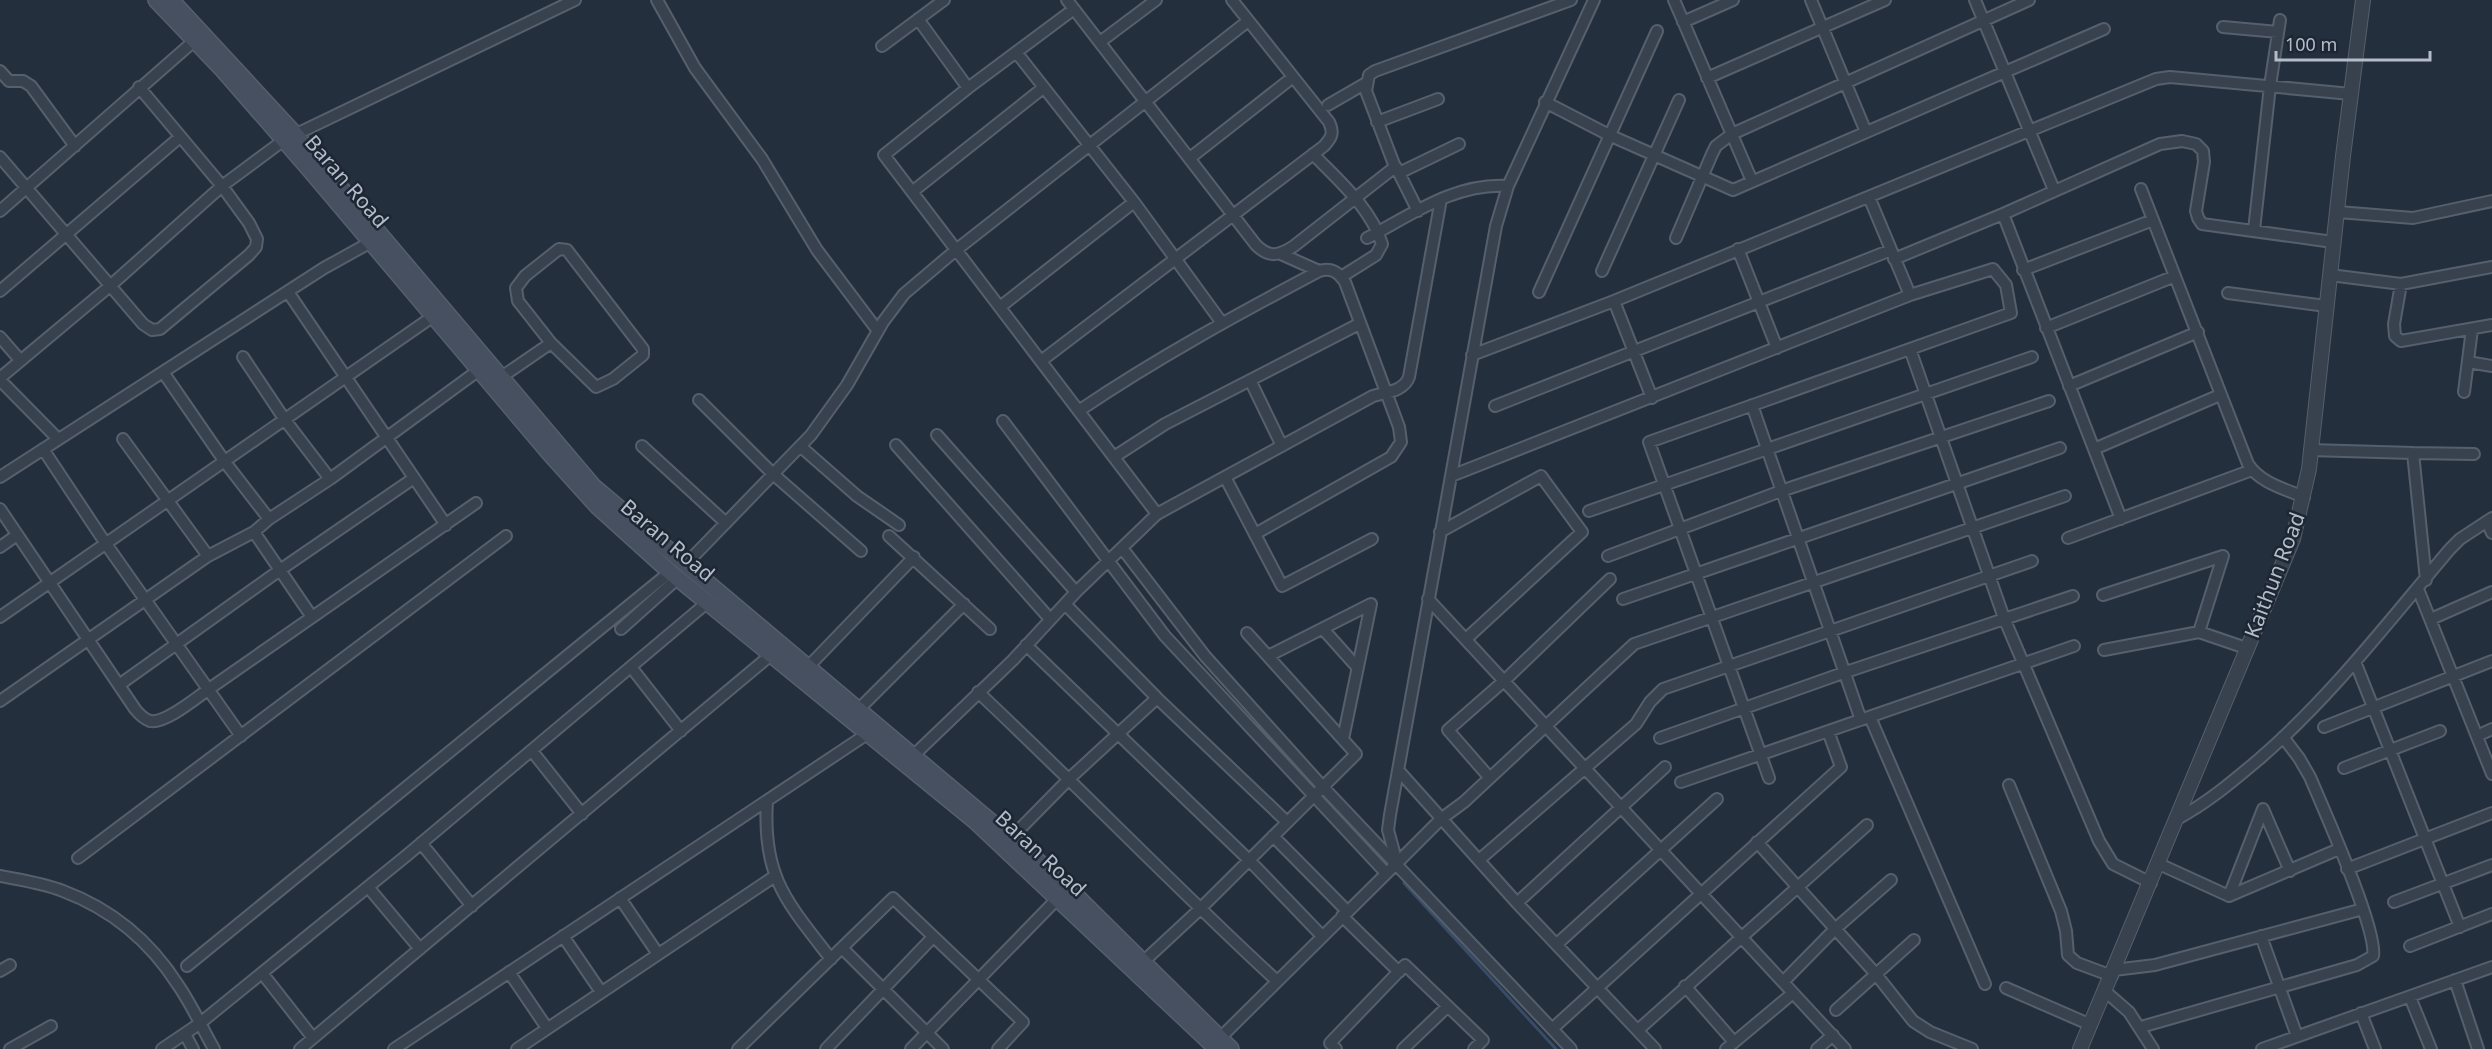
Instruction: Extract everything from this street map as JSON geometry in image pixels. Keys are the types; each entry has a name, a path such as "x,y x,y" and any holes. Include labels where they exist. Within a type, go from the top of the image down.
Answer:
{"main road":[{"name":"Baran Road","path":"156,0 289,137 370,242 435,315 572,480 628,536 808,667 1059,879 1143,962 1216,1044"},
{"name":"Baran Road","path":"171,0 594,487 709,602 975,821 1216,1044 1231,1049"}],"street":[{"path":"58,439 0,379 110,286 222,186 289,137 575,0"},
{"path":"657,0 694,68 762,159 817,250 878,331"},
{"path":"882,46 944,0"},
{"path":"1100,42 1156,0"},
{"path":"1041,361 1177,260 1330,140 1333,130 1329,122 1232,0"},
{"path":"1418,211 1397,170 1377,122 1366,91 1369,75 1374,71 1571,0"},
{"path":"1397,862 1388,830 1496,226 1508,186 1594,0"},
{"path":"1674,0 1752,181"},
{"path":"1683,22 1733,0"},
{"path":"1811,0 1844,84 1866,132"},
{"path":"1707,78 1885,0"},
{"path":"1976,0 2031,129 2054,190"},
{"path":"1676,238 1716,146 1732,134 2029,0"},
{"name":"Kaithun Road","path":"2080,1049 2106,992 2246,648 2293,539 2304,497 2363,0"},
{"path":"1157,514 884,155 1016,52 1071,4 1234,216 1262,250 1271,255 1281,254 1294,246 1356,198 1397,170 1459,144"},
{"path":"918,19 968,88"},
{"path":"621,629 820,424 904,294 956,249 1248,21"},
{"path":"2223,27 2279,26 2254,230"},
{"path":"1545,102 1610,135 1733,189 2104,29"},
{"path":"1539,292 1657,31"},
{"path":"0,211 194,41"},
{"path":"1016,52 1134,202 1222,323"},
{"path":"0,71 9,81 23,81 32,86 75,146"},
{"path":"1190,158 1293,77"},
{"path":"1472,355 1614,301 2162,77 2351,94"},
{"path":"1328,105 1366,83"},
{"path":"0,157 143,324 152,330 157,330 249,255 256,247 256,234 222,186 139,87"},
{"path":"912,192 1043,88"},
{"path":"1377,122 1438,99"},
{"path":"1602,271 1679,100"},
{"path":"0,291 180,137"},
{"path":"1495,406 1759,302 2003,214 2173,140 2192,142 2200,147 2204,157 2196,211 2199,221 2208,225 2333,242"},
{"path":"1313,154 1356,198 1372,235 1382,244 1376,255 1341,277"},
{"path":"1372,235 1441,199 1480,186 1508,186"},
{"path":"2141,189 2198,332 2220,395 2252,470 2265,480 2304,497"},
{"path":"1869,197 1910,295"},
{"path":"914,755 1157,514 1374,396 1403,386 1409,377 1441,199"},
{"path":"2338,212 2413,218 2492,201"},
{"path":"1000,307 1134,202"},
{"path":"2003,214 2121,519"},
{"path":"2023,270 2153,220"},
{"path":"0,477 370,242"},
{"path":"559,249 567,250 643,349 643,355 613,379 596,387 551,342 518,301 516,288 525,276 559,249"},
{"path":"1738,249 1777,348"},
{"path":"1281,254 1319,271"},
{"path":"2330,275 2401,284 2492,267"},
{"path":"1451,477 1910,295 1993,269 2006,285 2011,313 1649,442 1769,778"},
{"path":"1080,410 1139,371 1222,323 1319,271 1332,270 1341,277 1399,427 1401,442 1391,457 1255,534"},
{"path":"2046,328 2175,276"},
{"path":"2401,284 2394,324 2394,332 2398,339 2407,341 2492,325"},
{"path":"288,292 446,525"},
{"path":"2228,293 2326,306"},
{"path":"1614,301 1652,398"},
{"path":"0,617 435,315"},
{"path":"1114,457 1165,424 1359,324"},
{"path":"2464,392 2472,330"},
{"path":"2069,386 2198,332"},
{"path":"0,337 20,360"},
{"path":"500,378 551,342"},
{"path":"1910,349 2004,618 2104,854 2119,869 2151,883"},
{"path":"243,357 285,420 330,479"},
{"path":"1590,511 2032,357"},
{"path":"2468,362 2492,366"},
{"path":"0,701 208,556 254,532 479,370"},
{"path":"163,372 225,462 269,519"},
{"path":"1250,380 1282,446"},
{"path":"2094,449 2220,395"},
{"path":"699,400 773,474 861,551"},
{"path":"1608,556 1781,491 2049,401"},
{"path":"1752,405 1843,672 1985,984"},
{"path":"1004,421 1165,636 1386,873"},
{"path":"937,435 1076,592"},
{"path":"123,439 208,556"},
{"path":"896,445 1050,619"},
{"path":"642,446 726,523"},
{"path":"800,446 857,496 899,525"},
{"path":"1623,599 2060,448"},
{"path":"43,449 144,600 241,736"},
{"path":"2310,450 2474,454"},
{"path":"2413,453 2426,580"},
{"path":"2068,538 2252,470"},
{"path":"1440,532 1540,476 1582,532 1466,639"},
{"path":"1225,477 1282,586 1372,539"},
{"path":"119,685 414,478"},
{"path":"1216,1044 1441,819 1464,802 1634,644 2065,496"},
{"path":"0,509 139,714 152,721 169,716 476,503"},
{"path":"2177,819 2218,794 2283,737 2356,664 2460,539 2490,520 2492,533"},
{"path":"254,532 312,617"},
{"path":"0,547 17,535"},
{"path":"78,858 506,536"},
{"path":"889,536 990,629"},
{"path":"1122,548 1205,656 1322,786 1397,862 1571,1049"},
{"path":"2103,595 2223,556 2199,632"},
{"path":"808,667 914,557"},
{"path":"1479,860 1636,724 1658,692 1668,686 2032,561"},
{"path":"187,966 678,571"},
{"path":"1489,777 1448,730 1505,680 1610,579"},
{"path":"2418,589 2492,774"},
{"path":"2431,619 2492,592"},
{"path":"1660,738 1843,672 2073,596"},
{"path":"1428,599 1845,1049"},
{"path":"162,1049 199,1024 368,887 709,602"},
{"path":"859,709 964,604"},
{"path":"1065,604 1157,698 1287,822"},
{"path":"1268,656 1371,604 1343,739"},
{"path":"1323,629 1357,667"},
{"path":"2104,650 2199,632 2246,648"},
{"path":"1143,962 1199,910 1356,754 1247,633"},
{"path":"1026,645 1119,732 1249,860 1322,936"},
{"path":"1681,782 2074,646"},
{"path":"300,1049 772,654"},
{"path":"2324,727 2492,661"},
{"path":"2356,664 2460,927"},
{"path":"631,667 681,731"},
{"path":"978,692 1070,778 1199,910 1277,981"},
{"path":"1011,838 1070,778 1157,698"},
{"path":"2477,736 2492,729"},
{"path":"1552,1029 1841,766 1828,731"},
{"path":"2343,768 2440,731"},
{"path":"394,1049 867,734"},
{"path":"2141,1027 2357,966 2370,958 2373,948 2363,909 2310,777 2283,737"},
{"path":"532,751 582,814"},
{"path":"1517,903 1665,767"},
{"path":"1398,770 1517,903 1655,1049"},
{"path":"2009,785 2061,912 2066,931 2068,955 2074,962 2113,973 2155,965 2363,909"},
{"path":"1557,944 1717,799"},
{"path":"767,801 766,834 775,876 787,902 831,959"},
{"path":"2229,896 2263,809 2290,871"},
{"path":"2347,869 2492,813"},
{"path":"1638,1030 1796,886 1867,825"},
{"path":"1273,836 1399,972"},
{"path":"1757,842 1875,973 1917,1024 1930,1032 1972,1049"},
{"path":"421,843 472,906"},
{"path":"2159,864 2229,896 2339,849"},
{"path":"2394,902 2492,865"},
{"path":"0,876 62,890 108,913 123,924 149,947 169,972 214,1049"},
{"path":"517,1049 775,876"},
{"path":"1783,982 1835,929 1890,880"},
{"path":"368,887 420,949"},
{"path":"620,898 658,954"},
{"path":"738,1049 892,898 1023,1022 998,1049"},
{"path":"911,1049 1058,898"},
{"path":"2410,946 2492,914"},
{"path":"563,936 601,992"},
{"path":"2261,936 2297,1036"},
{"path":"826,1049 933,937"},
{"path":"1836,1010 1914,940"},
{"path":"842,948 943,1049"},
{"path":"1336,1049 1330,1043 1405,965 1483,1040 1474,1049"},
{"path":"2262,1049 2492,967"},
{"path":"509,972 547,1029"},
{"path":"262,973 313,1038"},
{"path":"2455,980 2478,1049"},
{"path":"1685,986 1730,1046 1793,993"},
{"path":"2006,988 2091,1025"},
{"path":"2106,992 2129,1012 2141,1027 2153,1049"},
{"path":"2410,997 2431,1049"},
{"path":"1403,1049 1447,1007"},
{"path":"2361,1013 2375,1049"},
{"path":"10,1049 51,1026"},
{"path":"184,1034 193,1049"},
{"path":"1817,1049 1833,1035"}],"waterway":[{"path":"1404,883 1556,1049"}]}
